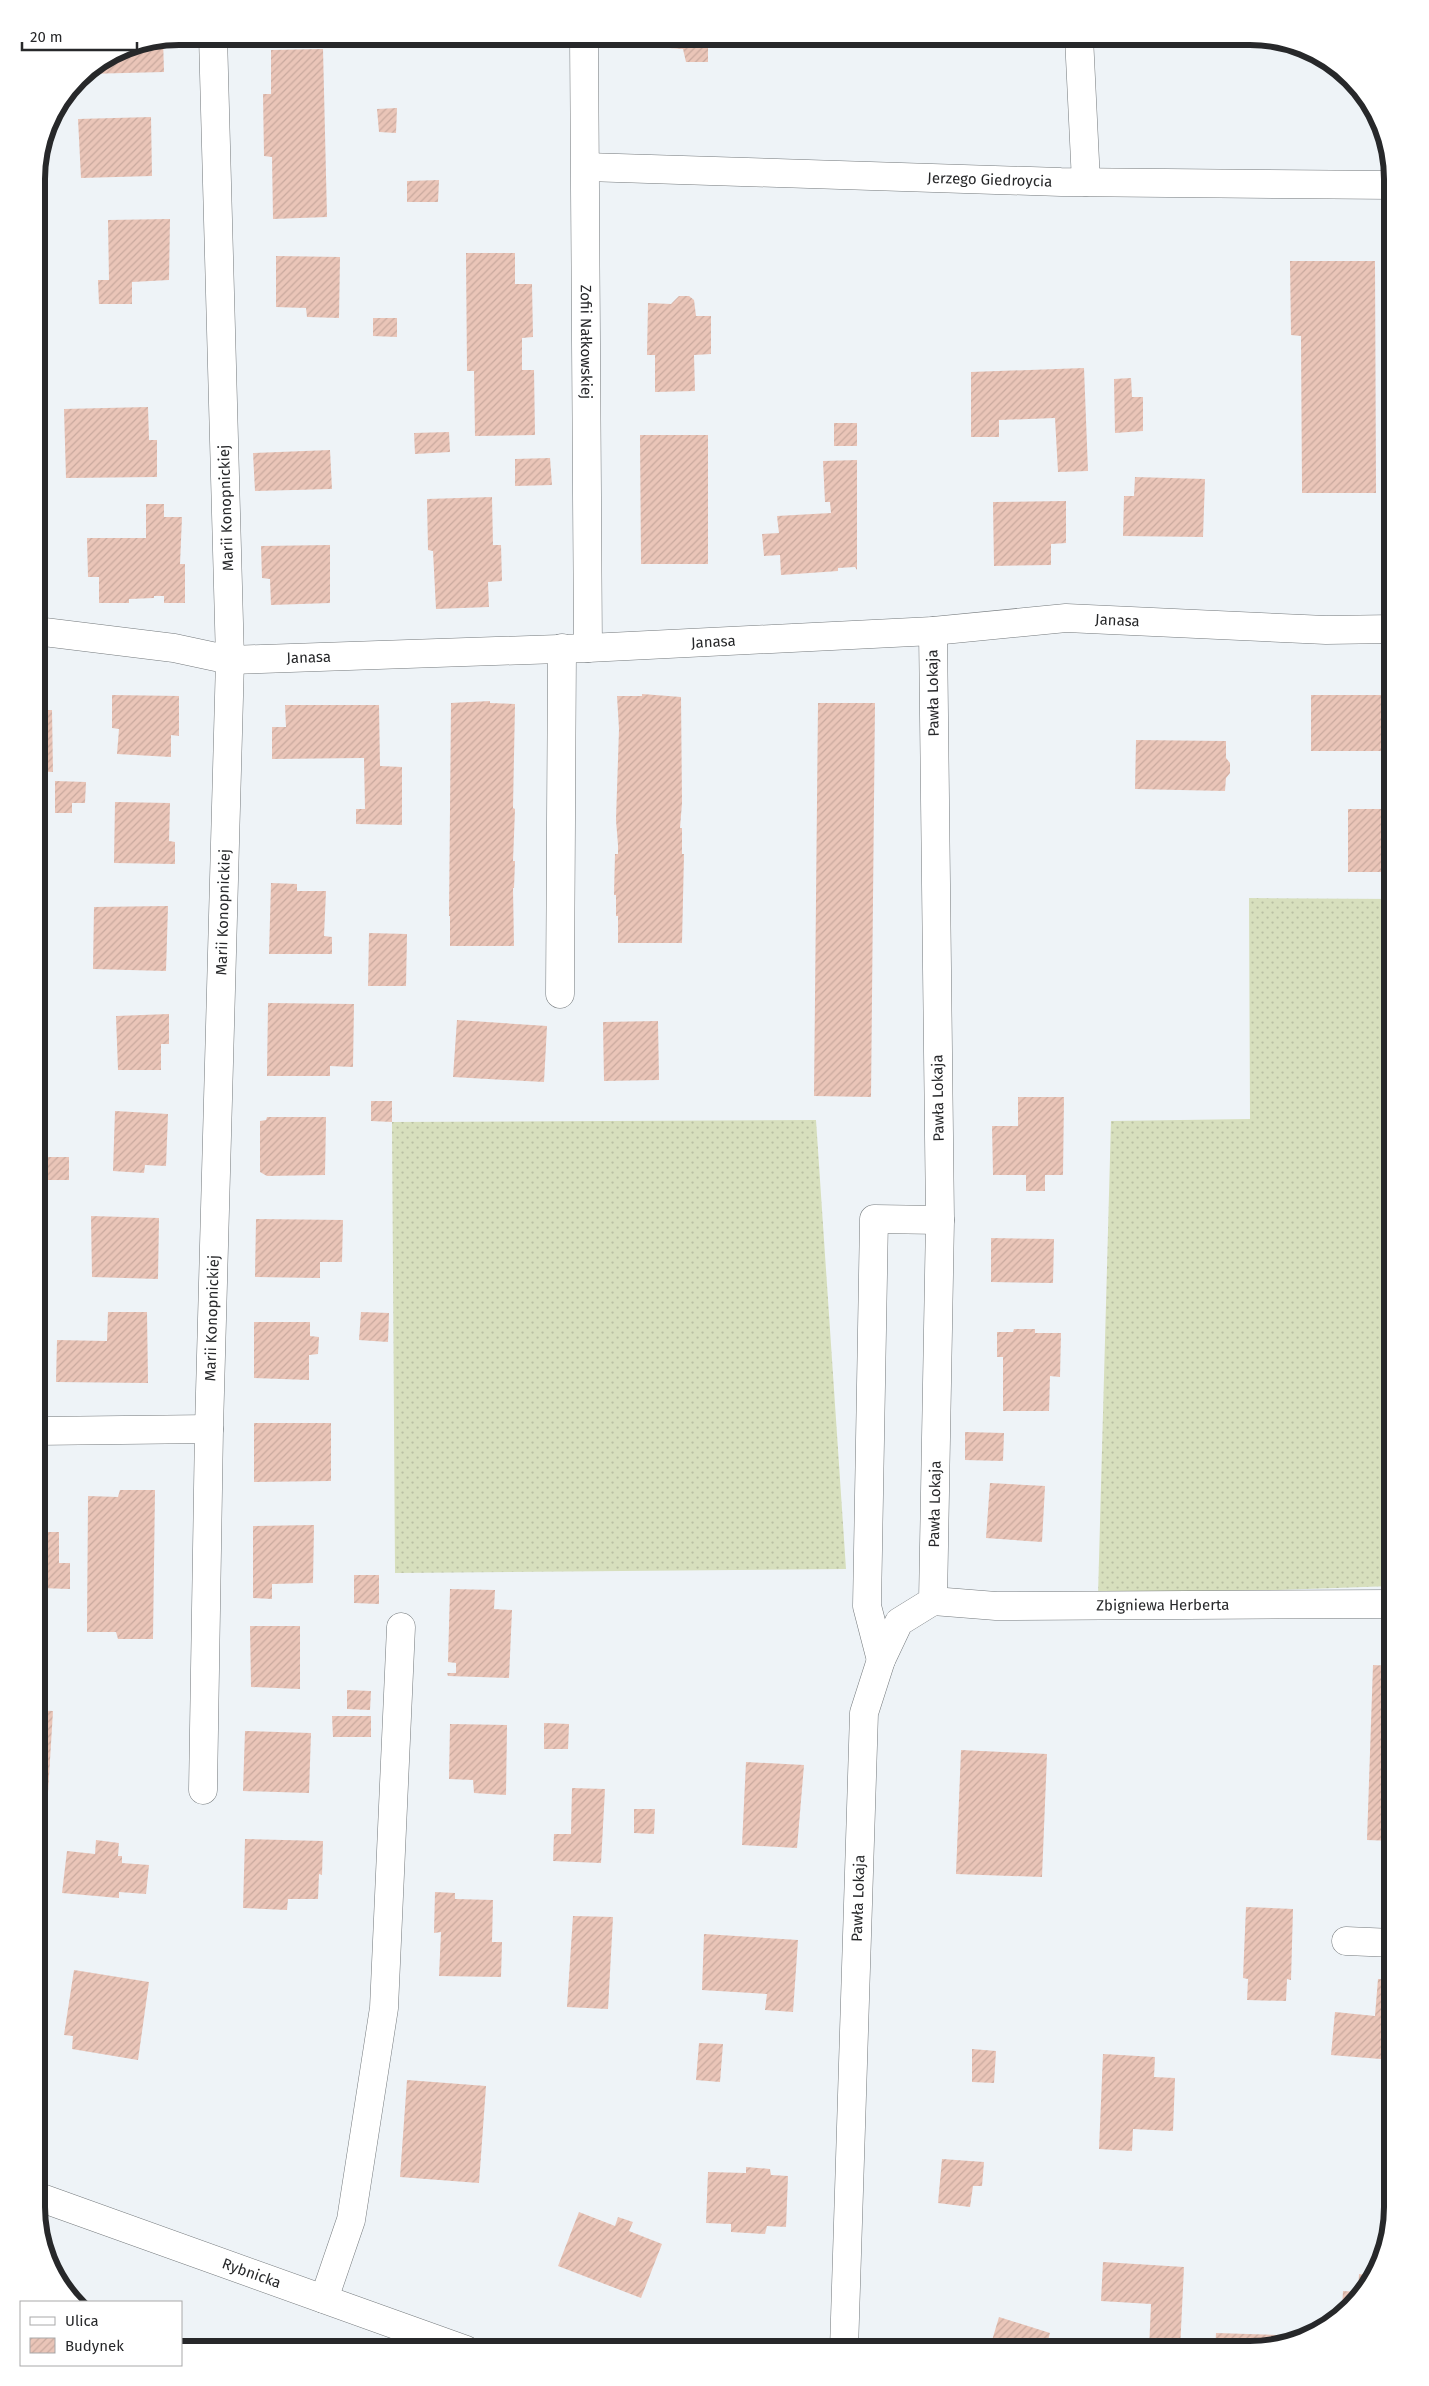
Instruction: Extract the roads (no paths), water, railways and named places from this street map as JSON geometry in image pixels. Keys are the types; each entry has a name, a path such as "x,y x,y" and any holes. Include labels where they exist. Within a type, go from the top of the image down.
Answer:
{"street":[{"name":"Marii Konopnickiej","path":"203,1790 209,1429 230,660 213,45"},
{"name":"Zofii Nałkowskiej","path":"560,994 575,648 586,167 584,45"},
{"path":"1079,45 1086,182"},
{"name":"Jerzego Giedroycia","path":"586,167 1086,182 1384,185"},
{"name":"Janasa","path":"45,631 174,648 230,660 575,648 932,631 1066,618 1326,630 1384,630"},
{"name":"Pawła Lokaja","path":"844,2341 864,1713 881,1660 899,1622 933,1600 940,1220 932,631"},
{"path":"881,1660 867,1606 874,1219 940,1220"},
{"path":"45,1431 209,1429"},
{"name":"Zbigniewa Herberta","path":"933,1600 996,1606 1384,1604"},
{"path":"324,2299 352,2220 384,2008 401,1627"},
{"path":"1346,1941 1384,1943"},
{"name":"Rybnicka","path":"45,2199 441,2341"}]}
